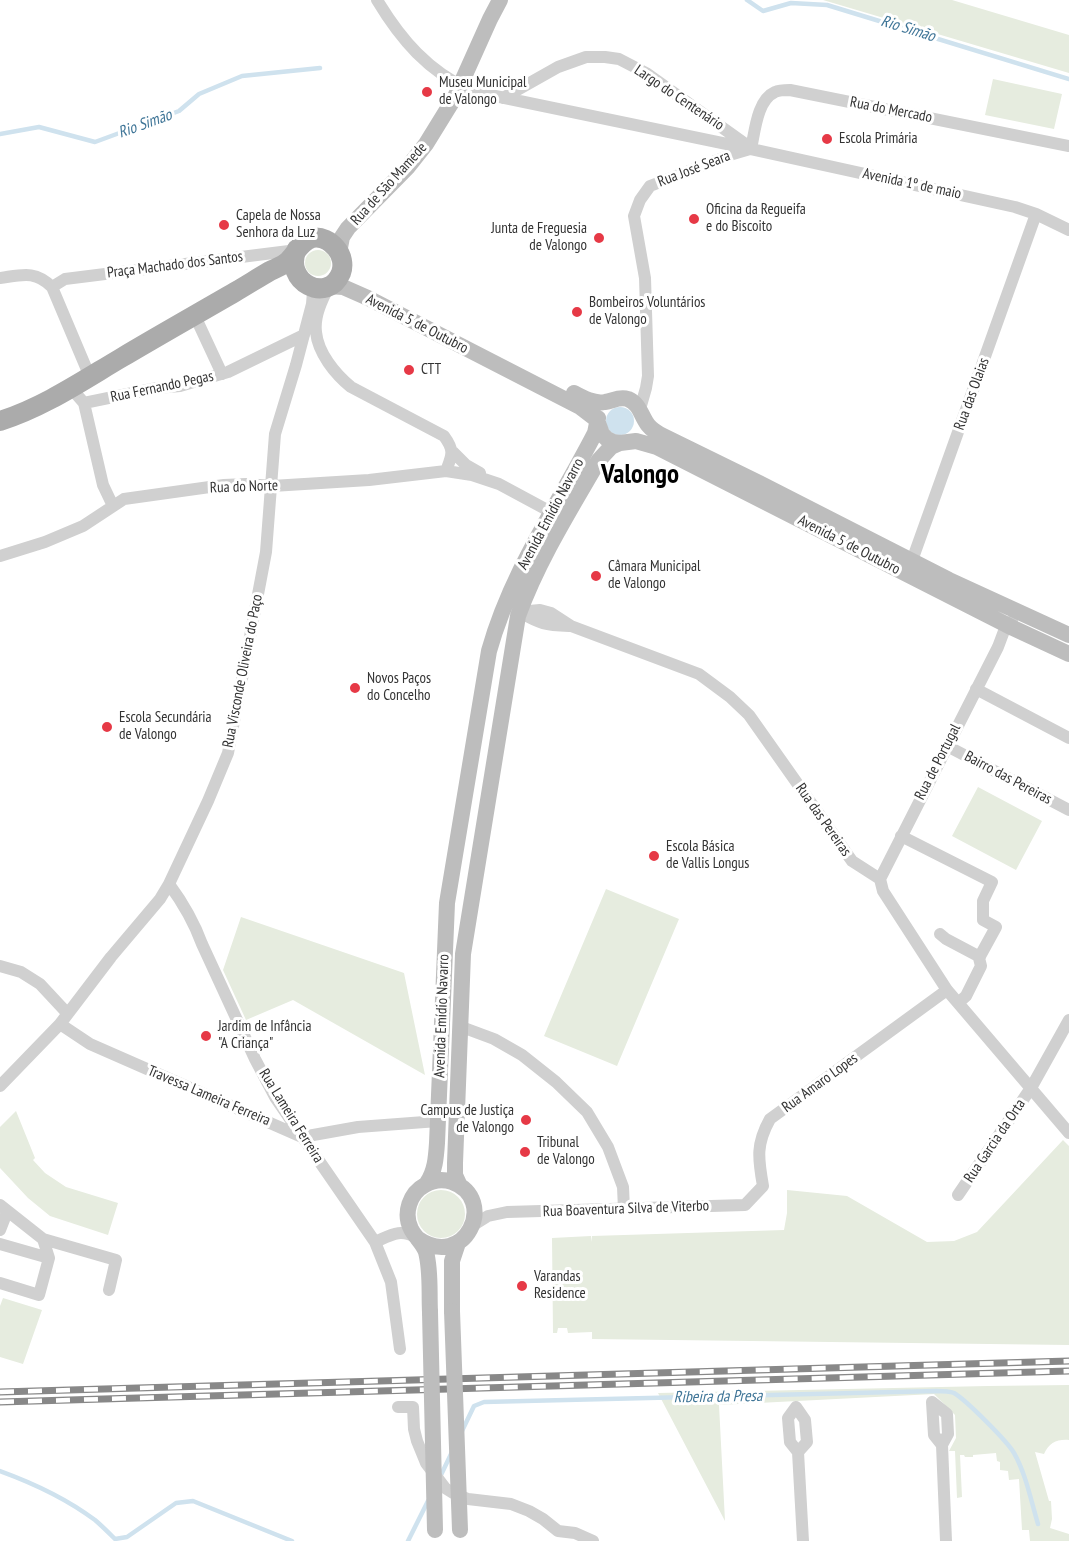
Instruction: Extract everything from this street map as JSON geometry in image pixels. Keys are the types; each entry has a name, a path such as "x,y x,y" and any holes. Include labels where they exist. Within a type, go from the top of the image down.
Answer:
{"main road":[{"name":"Rua de São Mamede","path":"341,259 342,237 348,228 414,161 442,120 500,0"},
{"name":"Praça Machado dos Santos","path":"0,421 34,408 195,316 289,261 298,247 313,238 320,238 332,244 341,259"},
{"path":"298,247 294,262 312,283 338,279 341,259"},
{"name":"Avenida 5 de Outubro","path":"341,259 346,272 358,282 586,400 598,403 613,399 628,399 634,403 649,426 663,436 759,483 910,568 987,615 1069,654"},
{"name":"Praça Machado dos Santos","path":"254,281 273,272 283,271 312,283"},
{"name":"Avenida 5 de Outubro","path":"312,283 343,287 368,298 580,407 597,420 602,434 613,442 636,441 657,447 910,568 949,580 1065,633"},
{"path":"597,420 598,413 607,402"},
{"path":"624,443 635,438 640,432 641,413"},
{"name":"Avenida Emídio Navarro","path":"473,1203 468,1193 460,1186 455,1175 454,1163 463,954 511,610 551,512 595,433 597,420"},
{"name":"Avenida Emídio Navarro","path":"408,1219 411,1198 427,1183 436,1161 447,903 489,651 498,621 524,597 599,460 611,447 624,443"},
{"path":"455,847 479,851"},
{"path":"427,1183 438,1180 449,1181 460,1186"},
{"path":"417,1238 436,1247 447,1247 458,1243 472,1226 475,1215 473,1203"},
{"path":"408,1219 411,1229 425,1248 428,1262 435,1536"},
{"path":"458,1243 452,1261 452,1311 461,1535"}],"street":[{"name":"Largo do Centenário","path":"377,0 407,44 428,64 460,86 478,93 751,148"},
{"path":"490,19 491,0"},
{"name":"Largo do Centenário","path":"503,98 558,67 586,57 619,59 646,73 751,148"},
{"name":"Rua do Mercado","path":"751,148 758,114 766,99 776,92 790,90 1069,146"},
{"name":"Avenida 1º de maio","path":"751,148 1015,207 1069,230"},
{"name":"Rua José Seara","path":"641,413 648,376 645,278 634,216 640,200 650,186 751,148"},
{"name":"Rua das Olaias","path":"910,568 1036,214"},
{"name":"Praça Machado dos Santos","path":"52,287 65,279 289,251 298,247"},
{"path":"0,278 34,274 52,287 90,376"},
{"path":"312,283 319,309 315,330 319,345 340,378 351,387 444,436 453,452 446,471"},
{"name":"Rua Visconde Oliveira do Paço","path":"0,1086 63,1019 160,899 208,801 228,753 266,552 275,434 312,304 312,283"},
{"path":"195,316 222,374"},
{"name":"Rua Fernando Pegas","path":"84,404 157,388 180,386 222,374 304,335"},
{"path":"296,365 311,352 316,352 326,358"},
{"path":"71,388 84,404 103,485 113,506"},
{"name":"Rua do Norte","path":"453,452 466,465 551,512"},
{"name":"Rua do Norte","path":"0,556 45,542 83,526 124,499 224,485 272,486 369,480 446,471 472,475 499,484"},
{"name":"Rua das Pereiras","path":"511,610 540,610 550,613 571,626 699,674 730,696 749,716 852,861 880,879"},
{"path":"987,615 997,632 998,646"},
{"path":"1008,625 1014,619 1021,618 1053,632 1065,633"},
{"name":"Rua de Portugal","path":"880,879 1008,625"},
{"path":"998,646 1016,638 1036,644 1044,642"},
{"path":"976,689 1069,738"},
{"name":"Bairro das Pereiras","path":"947,746 1069,810"},
{"path":"901,836 992,882 983,901 983,920 996,927 980,957 981,966 966,996 958,1003"},
{"path":"880,879 883,891 947,990 1069,1133"},
{"name":"Rua Lameira Ferreira","path":"169,884 195,925 255,1059 275,1097 375,1242 391,1282 400,1349"},
{"path":"940,934 980,957"},
{"name":"Travessa Lameira Ferreira","path":"0,966 21,972 40,984 63,1019 90,1044 302,1137"},
{"name":"Rua Amaro Lopes","path":"745,1205 763,1186 758,1159 762,1134 770,1119 947,990"},
{"name":"Rua Garcia da Orta","path":"958,1195 1031,1088 1069,1020"},
{"path":"459,1026 494,1039 522,1055 556,1082 587,1112 608,1147 623,1188 624,1209"},
{"path":"302,1137 358,1127 438,1121"},
{"name":"Rua Boaventura Silva de Viterbo","path":"473,1203 484,1209 507,1212 745,1205"},
{"path":"0,1230 3,1209 43,1239 116,1260 109,1290"},
{"name":"Rua Boaventura Silva de Viterbo","path":"472,1226 488,1216 507,1212"},
{"path":"375,1242 399,1230 408,1219"},
{"path":"390,1235 401,1232 409,1233 417,1238"},
{"path":"0,1282 39,1295 49,1258 43,1239"},
{"path":"0,1244 49,1258"},
{"path":"398,1407 413,1407 416,1435 426,1463 446,1488 453,1493 468,1499 511,1504 543,1519 558,1531 575,1533 593,1541"},
{"path":"942,1444 946,1541"},
{"path":"798,1452 803,1541"}],"shaded area":[{"path":"823,0 952,0 1069,35 1069,73"},
{"path":"993,79 1062,94 1054,129 985,115"},
{"path":"318,250 327,254 331,263 327,272 318,276 309,272 305,263 309,254"},
{"path":"978,787 1042,821 1016,870 952,836"},
{"path":"606,889 679,919 617,1066 544,1036"},
{"path":"241,917 404,973 425,1075 293,1000 246,1020 223,970"},
{"path":"16,1111 35,1158 33,1160 45,1173 66,1187 118,1203 108,1235 50,1216 28,1198 0,1168 0,1127"},
{"path":"1063,1140 1069,1146 1069,1345 592,1339 592,1332 568,1333 567,1328 558,1328 557,1333 553,1333 552,1238 591,1236 592,1242 592,1236 784,1230 787,1190 847,1196 927,1242 954,1241 977,1232"},
{"path":"441,1190 458,1197 465,1214 458,1231 441,1238 424,1231 417,1214 424,1197"},
{"path":"3,1298 42,1310 23,1364 0,1357 0,1306"},
{"path":"1069,1385 1069,1440 1054,1442 1044,1454 1035,1452 1049,1501 1051,1501 1050,1528 1069,1534 1069,1541 1030,1541 1029,1530 1022,1530 1019,1479 1009,1480 1008,1471 1000,1470 1000,1462 997,1461 996,1453 973,1455 973,1457 960,1455 962,1497 957,1498 955,1451 949,1451 956,1438 955,1415 934,1394 719,1405 725,1521 658,1393 988,1386"}],"water":[{"path":"620,407 630,411 634,421 630,431 620,435 610,431 606,421 610,411"}],"waterway":[{"name":"Rio Simão","path":"747,0 763,11 791,3 827,5 1069,79"},
{"name":"Rio Simão","path":"0,134 39,127 95,142 179,111 199,94 242,76 320,68"},
{"name":"Ribeira da Presa","path":"462,1431 474,1406 484,1402 950,1392 960,1397 976,1412 1014,1453 1025,1479 1038,1524"},
{"name":"Ribeira da Presa","path":"440,1477 452,1452"},
{"name":"Ribeira da Presa","path":"0,1471 37,1486 73,1505 95,1520 115,1539 127,1537 176,1503 193,1501 292,1541"},
{"name":"Ribeira da Presa","path":"408,1541 428,1501"}],"railway":[{"path":"0,1392 1069,1361"},
{"path":"0,1402 1069,1371"}],"place":[{"name":"Museu Municipal de Valongo","path":"427,92"},
{"name":"Escola Primária","path":"827,139"},
{"name":"Oficina da Regueifa e do Biscoito","path":"694,219"},
{"name":"Capela de Nossa Senhora da Luz","path":"224,225"},
{"name":"Junta de Freguesia de Valongo","path":"599,238"},
{"name":"Bombeiros Voluntários de Valongo","path":"577,312"},
{"name":"CTT","path":"409,370"},
{"name":"Câmara Municipal de Valongo","path":"596,576"},
{"name":"Novos Paços do Concelho","path":"355,688"},
{"name":"Escola Secundária de Valongo","path":"107,727"},
{"name":"Escola Básica de Vallis Longus","path":"654,856"},
{"name":"Jardim de Infância \"A Criança\"","path":"206,1036"},
{"name":"Campus de Justiça de Valongo","path":"526,1120"},
{"name":"Tribunal de Valongo","path":"525,1152"},
{"name":"Varandas Residence","path":"522,1286"}],"district":[{"name":"Valongo","path":"640,475"}]}
